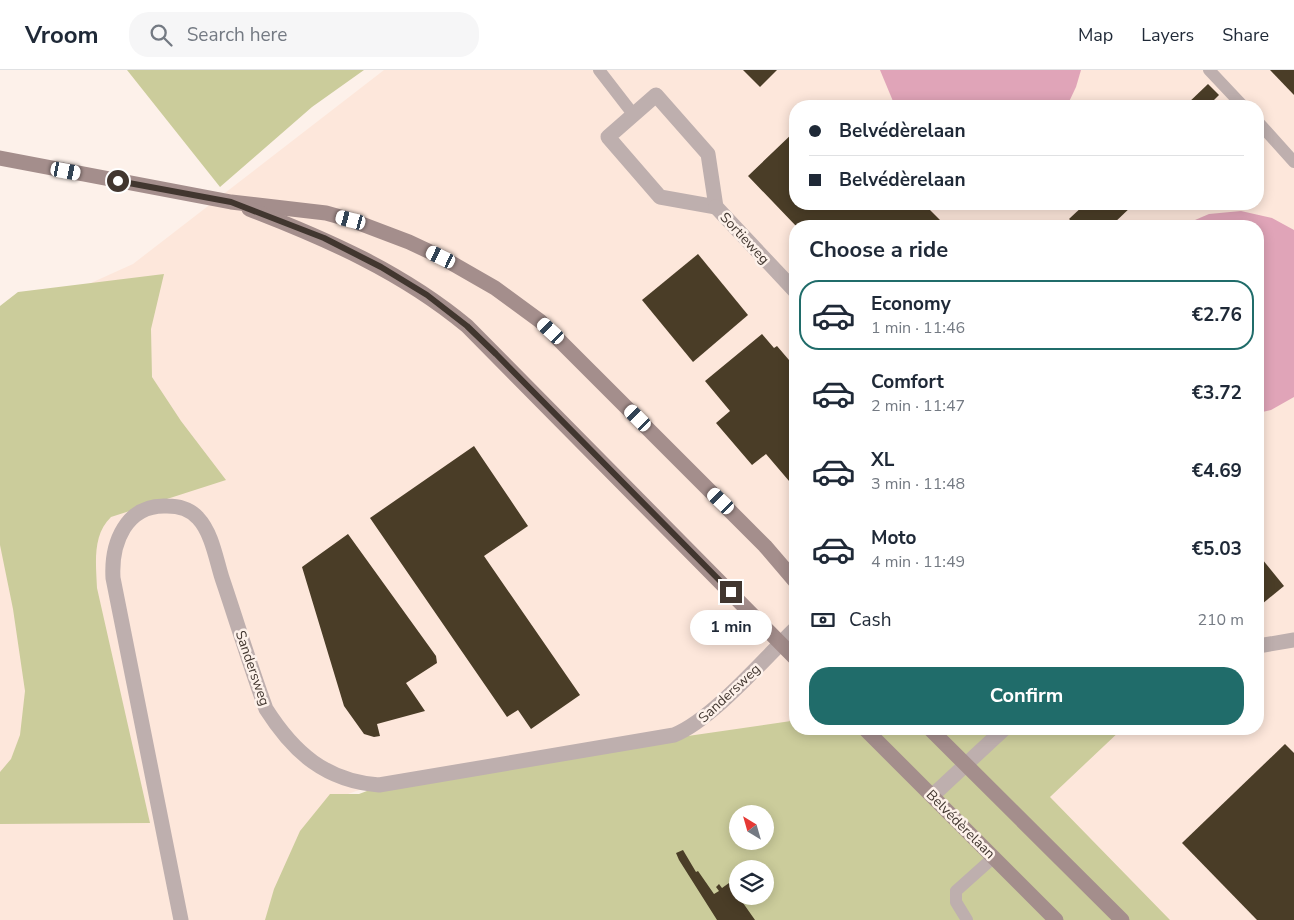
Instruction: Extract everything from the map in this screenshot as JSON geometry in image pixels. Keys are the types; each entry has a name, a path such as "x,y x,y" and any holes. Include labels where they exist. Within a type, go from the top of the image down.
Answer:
{"main road":[{"path":"0,158 231,202 298,208 351,220 417,246 472,274 502,292 540,321 562,341 765,546 789,574"},
{"path":"231,202 357,254 400,278 448,310 510,368 789,652"},
{"name":"Belvédèrelaan","path":"870,735 1056,920"},
{"path":"936,735 1122,920"}],"street":[{"path":"656,95 708,154 716,207 660,197 608,137 656,95"},
{"name":"Sortieweg","path":"716,207 789,285"},
{"name":"Sandersweg","path":"181,920 113,578 112,561 115,544 123,528 144,508 157,505 172,506 186,509 198,518 211,545 266,709 278,727 318,766 336,777 357,784 379,785 674,735 686,730 708,714 789,635"},
{"path":"1264,645 1294,640"},
{"path":"932,796 998,735"}],"lane":[{"path":"599,70 633,114"},
{"path":"1209,70 1237,100"},
{"path":"1264,129 1294,162"},
{"path":"967,920 956,902 956,891 994,857"}],"shaded area":[{"path":"384,70 1294,70 1294,920 1168,920 1047,797 1108,735 1264,735 1264,220 789,220 789,724 400,776 342,796 279,920 0,920 0,324 133,264"},
{"path":"880,70 1081,70 1070,100 892,100"},
{"path":"1241,211 1272,218 1294,230 1294,397 1271,410 1264,412 1264,220 1195,220 1209,214"}],"green space":[{"path":"127,70 364,70 312,107 220,187"},
{"path":"164,274 151,329 152,377 181,421 226,480 111,517 101,532 96,550 97,588 150,823 0,824 0,772 11,759 20,735 25,691 13,609 0,545 0,306 18,292"},
{"path":"789,721 789,735 1116,735 1050,797 1170,920 265,920 274,889 300,831 330,794 359,794 404,777"}],"building":[{"path":"743,70 777,70 760,87"},
{"path":"1270,70 1294,70 1294,95"},
{"path":"1208,84 1219,95 1214,100 1191,100"},
{"path":"789,137 789,210 930,210 940,220 790,220 748,176"},
{"path":"1079,210 1128,210 1117,220 1069,219"},
{"path":"698,254 748,315 693,362 642,300"},
{"path":"762,334 774,348 777,346 789,360 789,481 766,454 752,465 716,423 730,411 705,381"},
{"path":"474,446 528,526 484,556 580,695 531,729 518,710 507,717 370,518"},
{"path":"348,534 436,656 437,663 406,683 425,711 377,724 380,736 374,737 364,734 344,706 302,567"},
{"path":"1264,561 1284,586 1264,602"},
{"path":"1285,744 1294,753 1294,920 1257,920 1182,843"},
{"path":"683,850 696,872 698,871 714,894 719,891 716,887 719,884 722,888 729,883 729,905 744,905 755,920 717,920 676,853"}],"route":[{"path":"118,181 231,202 324,238 357,254 427,295 467,326 496,354 731,592"}]}
